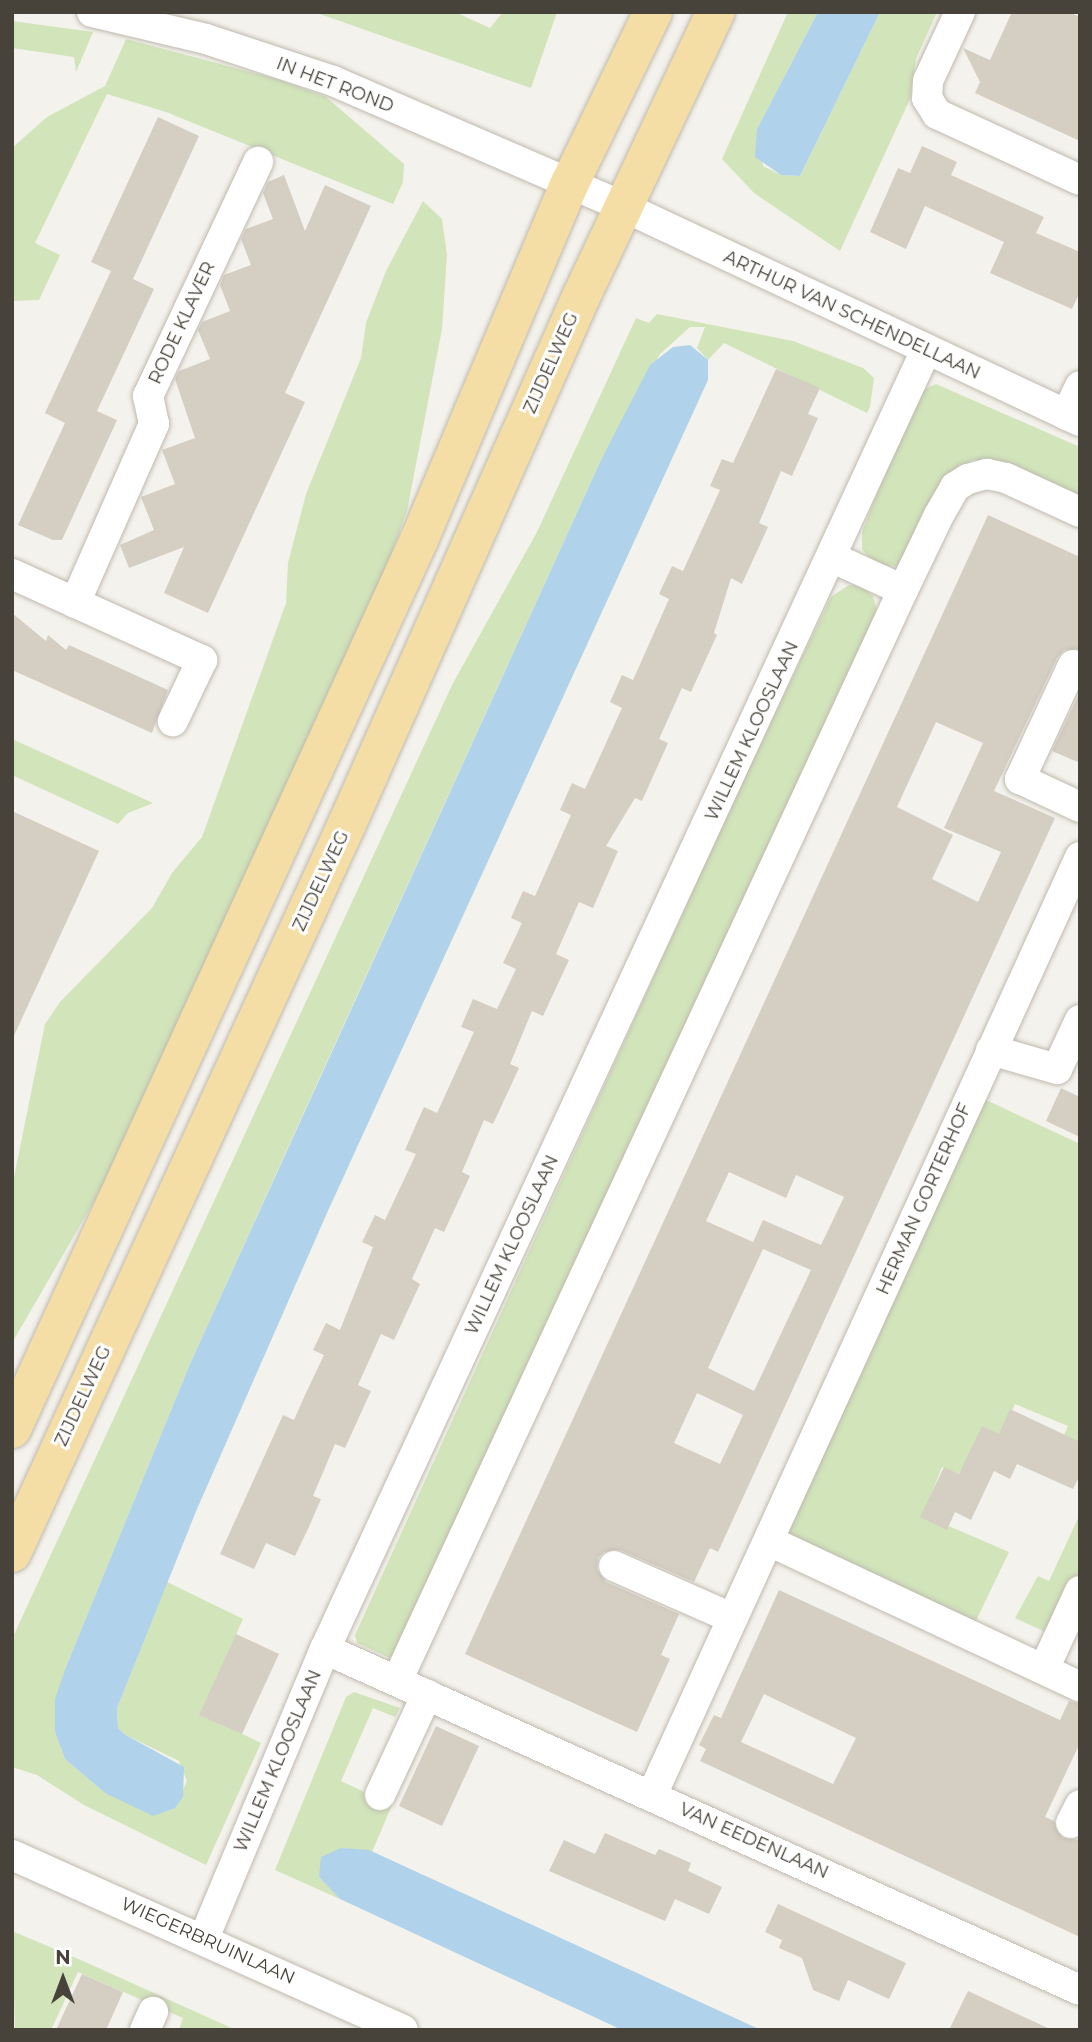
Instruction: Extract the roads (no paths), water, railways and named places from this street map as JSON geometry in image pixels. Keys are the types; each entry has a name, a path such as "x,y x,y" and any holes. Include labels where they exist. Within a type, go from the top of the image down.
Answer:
{"main road":[{"path":"12,1429 419,540 570,183 653,12"},
{"name":"ZIJDELWEG","path":"12,1553 624,207 716,12"}],"street":[{"name":"IN HET ROND","path":"92,12 206,38 333,81 570,183"},
{"path":"960,12 928,81 927,98 937,114 1080,180"},
{"name":"RODE KLAVER","path":"75,603 155,424 148,396 258,162"},
{"path":"570,183 624,207"},
{"name":"ARTHUR VAN SCHENDELLAAN","path":"624,207 1073,418"},
{"name":"WILLEM KLOOSLAAN","path":"204,1938 325,1649 833,558 926,350"},
{"path":"1073,418 1080,386"},
{"path":"397,1681 903,590 955,487 968,479 987,474 1006,478 1080,512"},
{"path":"833,558 903,590"},
{"path":"12,574 202,660 173,721"},
{"path":"1073,665 1020,779 1080,807"},
{"name":"HERMAN GORTERHOF","path":"652,1795 1080,857"},
{"path":"992,1050 1057,1069 1080,1020"},
{"path":"769,1541 1080,1687"},
{"path":"614,1566 732,1618"},
{"path":"1044,1669 1080,1591"},
{"name":"VAN EEDENLAAN","path":"325,1649 1080,1990"},
{"path":"380,1795 427,1694"},
{"name":"WIEGERBRUINLAAN","path":"12,1855 204,1938 403,2030"}],"water":[{"path":"818,12 880,12 800,176 781,175 755,157 757,129"},
{"path":"690,345 708,360 708,380 327,1213 197,1509 117,1708 118,1728 124,1734 184,1767 183,1797 175,1808 153,1816 105,1793 65,1759 55,1732 55,1699 66,1667 190,1364 601,460 650,365 673,347"},
{"path":"341,1848 369,1850 761,2030 622,2030 340,1899 319,1877 321,1857"}]}
